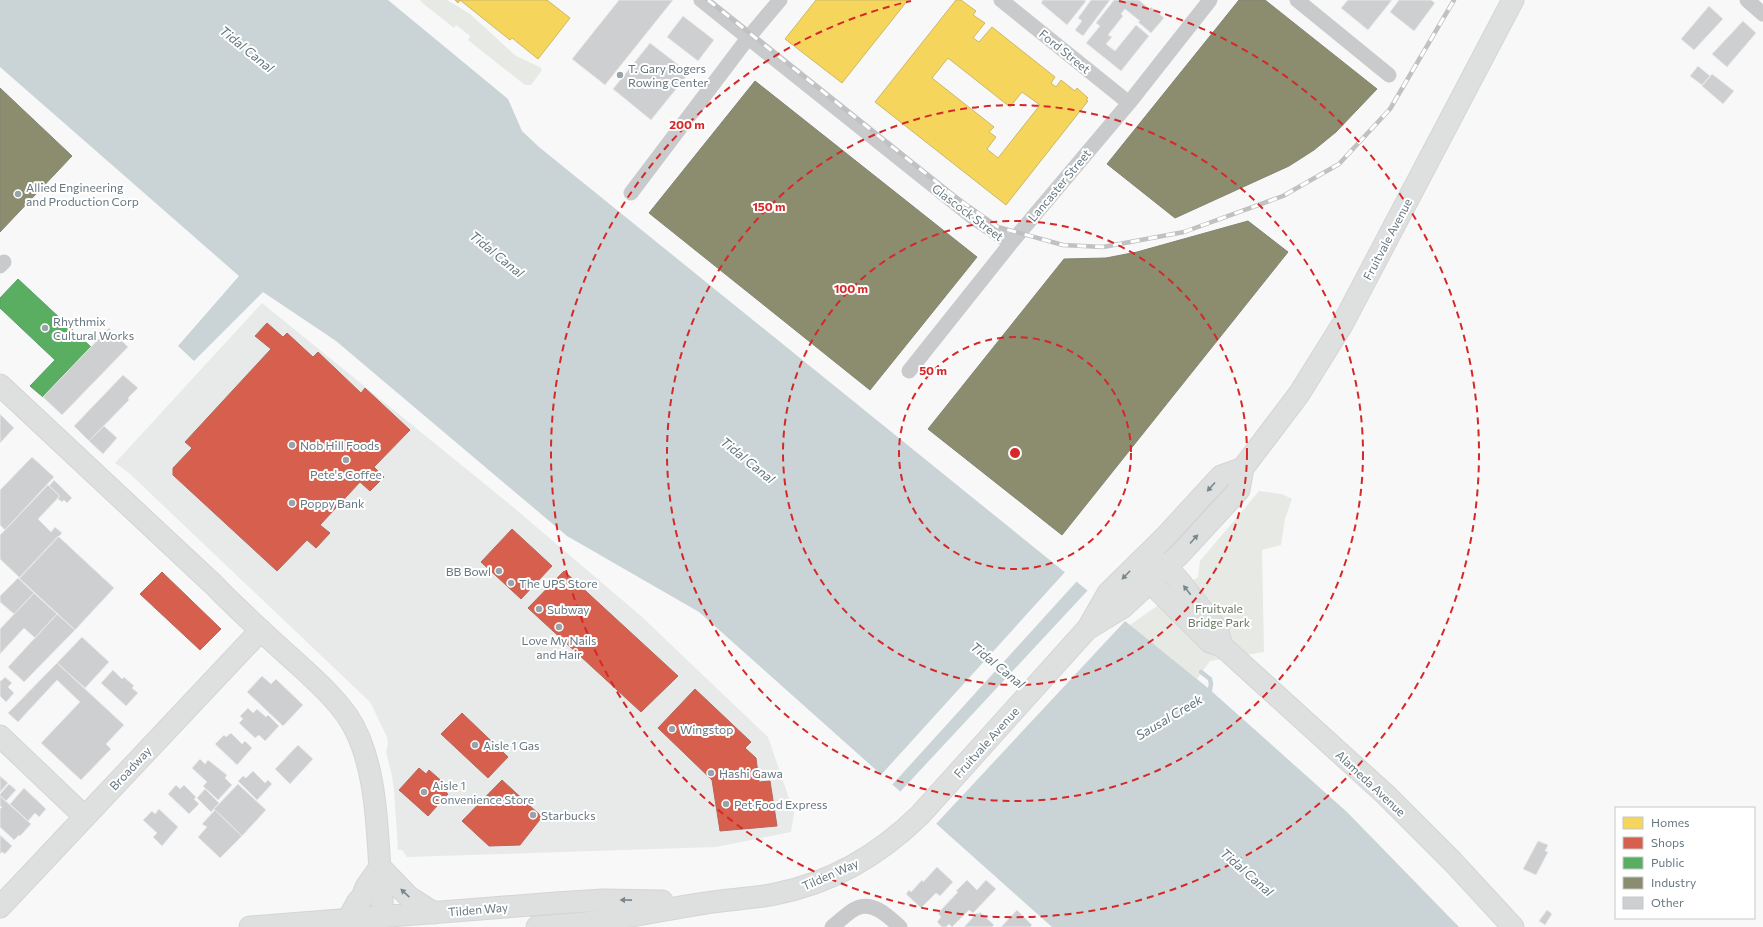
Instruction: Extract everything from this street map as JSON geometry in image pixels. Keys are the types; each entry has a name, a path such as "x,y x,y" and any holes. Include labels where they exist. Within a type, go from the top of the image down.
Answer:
{"main road":[{"name":"Fruitvale Avenue","path":"1088,628 1122,608 1167,567 1238,490 1243,468 1299,394 1342,325 1514,0"},
{"path":"0,385 214,585 245,617 324,689 348,716 361,743 372,780 384,923"},
{"name":"Fruitvale Avenue","path":"898,836 920,816 1088,628 1108,593 1165,537 1221,476 1243,468"},
{"path":"1144,557 1167,567 1217,628 1222,646"},
{"path":"1144,557 1150,582"},
{"name":"Alameda Avenue","path":"1150,582 1210,642 1222,646 1390,799 1454,862 1513,927"},
{"name":"Broadway","path":"0,907 261,630"},
{"path":"0,736 85,817"},
{"name":"Tilden Way","path":"537,927 605,921 707,902 761,897 811,885 842,872 871,855 898,836"},
{"path":"380,867 406,894 434,913"},
{"path":"348,919 358,901 361,900 366,887 380,867"},
{"name":"Tilden Way","path":"250,927 348,919 384,923 434,913 603,900 707,902"}],"street":[{"name":"Glascock Street","path":"701,0 751,35 970,216 1011,243"},
{"name":"Glascock Street","path":"716,0 751,35"},
{"path":"635,188 751,35 780,0"},
{"name":"Ford Street","path":"1001,0 1128,103"},
{"name":"Lancaster Street","path":"909,371 1011,243 1128,103 1210,0"},
{"path":"1297,0 1390,75"},
{"path":"1747,0 1763,14"},
{"path":"832,927 857,908 873,907 884,912 900,927"}],"shaded area":[{"path":"262,303 513,507 641,616 768,737 794,813 791,832 716,847 407,857 402,850 398,850 394,790 386,752 388,743 387,737 370,702 129,473 115,463"}],"green space":[{"path":"447,0 470,14 516,56 540,67 542,70 531,85 525,85 468,40 470,36 456,25 454,28 420,1"},
{"name":"Fruitvale Bridge Park","path":"1259,491 1282,494 1292,499 1285,519 1281,545 1262,550 1264,652 1210,661 1197,679 1130,625 1198,577 1200,561"}],"water":[{"name":"Tidal Canal","path":"0,0 388,0 508,99 522,131 539,147 1208,688 1347,812 1459,927 1052,927 699,612 567,536 336,341 263,292 194,361 178,346 239,276 0,67"}],"pier":[{"path":"1066,571 1078,580 891,786 880,776"},
{"path":"1089,589 1126,620 935,825 899,793"}],"building: Homes":[{"path":"460,0 547,0 570,18 538,59 512,38 510,40"},
{"path":"816,0 908,0 842,83 785,39"},
{"path":"956,0 961,0 976,11 973,15 985,23 973,38 979,42 992,27 1055,77 1051,83 1056,87 1061,80 1075,91 1077,88 1088,98 1086,100 1088,101 1006,205 875,102","holes":["948,58 1010,107 1022,92 1040,105 998,158 987,149 996,137 989,132 994,127 932,78"]}],"building: Shops":[{"name":"Nob Hill Foods","path":"267,323 283,337 287,333 313,357 318,352 361,393 365,388 410,430 374,467 384,477 370,491 360,482 320,525 330,533 316,548 307,540 277,571 173,475 173,468 192,448 185,442 271,349 255,336"},
{"path":"512,529 552,566 521,599 481,562"},
{"path":"564,571 678,676 641,712 528,608"},
{"path":"162,572 221,629 200,650 140,594"},
{"path":"695,689 751,742 745,748 756,758 759,782 770,781 777,826 720,831 712,780 658,728"},
{"name":"Aisle 1 Gas","path":"462,713 508,757 488,778 441,734"},
{"name":"Aisle 1 Convenience Store","path":"419,768 426,774 429,770 445,784 441,788 448,794 428,816 399,790"},
{"path":"502,780 542,817 520,845 489,846 462,821"}],"building: Public":[{"name":"Rhythmix Cultural Works","path":"18,279 91,347 43,397 30,386 55,360 0,308 0,298"}],"building: Industry":[{"path":"1239,0 1265,0 1377,89 1336,132 1314,150 1289,166 1175,218 1107,164"},
{"path":"755,81 977,257 870,390 649,213"},
{"name":"Allied Engineering and Production Corp","path":"0,88 72,156 0,232"},
{"path":"1248,221 1288,252 1062,535 928,429 1064,259 1106,258 1137,252"}],"building: Other":[{"path":"619,0 673,0 605,85 572,59"},
{"path":"1043,0 1086,1 1067,25 1041,3"},
{"path":"1091,0 1110,0 1083,36 1075,30 1082,21 1078,18"},
{"path":"1114,0 1139,0 1149,9 1151,7 1164,18 1151,33 1138,22 1140,21 1125,9 1121,14 1123,16 1108,35 1112,37 1106,44 1115,51 1136,25 1149,36 1121,71 1086,43 1100,26 1096,23"},
{"path":"1348,0 1392,0 1368,30 1341,8"},
{"path":"1399,0 1431,0 1435,3 1414,31 1390,12"},
{"path":"1709,6 1723,19 1694,50 1681,39"},
{"path":"683,16 714,40 698,61 667,37"},
{"path":"1743,21 1756,33 1727,67 1712,54"},
{"path":"650,43 689,73 651,120 613,89"},
{"path":"1698,66 1710,76 1702,85 1690,76"},
{"path":"1712,74 1734,91 1723,104 1702,86"},
{"path":"109,328 128,347 62,415 43,397"},
{"path":"123,375 138,388 128,398 129,400 89,441 74,426"},
{"path":"0,414 14,428 0,443"},
{"path":"104,426 117,438 103,454 89,441"},
{"path":"32,457 54,477 5,530 0,525 0,490"},
{"path":"54,480 72,498 67,503 64,500 62,502 57,498 60,496 49,486"},
{"path":"48,485 60,496 38,519 51,532 55,527 62,533 20,578 0,559 0,535"},
{"path":"58,536 114,588 75,630 19,578"},
{"path":"18,578 34,593 14,614 0,602 0,596"},
{"path":"34,593 57,614 35,638 24,628 0,654 0,629"},
{"path":"57,614 75,630 24,682 8,667"},
{"path":"82,637 109,662 85,688 57,663"},
{"path":"57,663 124,725 106,744 111,749 81,780 41,743 80,702 57,680 18,722 8,713"},
{"path":"113,670 122,679 124,677 134,686 132,688 138,693 126,706 101,683"},
{"path":"262,676 271,684 276,679 303,705 283,726 247,692"},
{"path":"5,677 12,683 8,687 14,693 6,702 0,696 0,680 1,681"},
{"path":"248,708 253,713 257,709 266,717 268,715 279,726 265,741 259,735 255,738 239,723 243,719 240,716"},
{"path":"231,733 242,744 245,741 252,748 237,765 215,744 224,735 226,737"},
{"path":"298,745 313,759 290,784 275,769"},
{"path":"200,759 205,764 208,760 227,775 225,778 232,785 218,800 203,786 207,782 192,768"},
{"path":"253,771 265,783 268,780 272,784 257,800 238,781 243,776 246,778"},
{"path":"0,776 8,783 0,792"},
{"path":"9,784 16,790 6,801 0,796 0,794"},
{"path":"238,784 266,810 242,836 214,809"},
{"path":"176,785 180,789 184,785 196,797 194,799 199,804 189,814 168,794"},
{"path":"24,788 46,809 39,817 35,813 28,821 10,804"},
{"path":"205,789 219,803 211,812 197,798"},
{"path":"0,796 31,824 14,840 0,827 0,809 2,807 0,806"},
{"path":"159,809 178,827 162,846 153,837 157,833 143,820 152,811 155,814"},
{"path":"215,810 242,836 220,858 198,837 207,827 202,824"},
{"path":"0,835 12,846 5,854 2,852 0,854"},
{"path":"1538,841 1548,845 1545,851 1548,852 1536,875 1523,869"},
{"path":"937,867 953,882 940,896 936,893 921,908 906,894 909,890 911,892 922,880 923,882"},
{"path":"967,880 977,890 986,880 996,889 973,913 969,910 952,927 949,924 946,927 942,927 937,922 941,917 938,913"},
{"path":"1017,910 1032,925 1030,927 1001,927"},
{"path":"1547,910 1552,914 1545,925 1539,921"},
{"path":"980,912 994,925 992,927 964,927 977,913 979,914"}],"waterway":[{"name":"Sausal Creek","path":"1201,672 1210,679 1211,684 1209,694"}],"railway":[{"path":"708,0 954,196 998,227 1063,245 1103,247 1184,232 1283,196 1339,164 1390,109 1454,0"}],"place":[{"name":"T. Gary Rogers Rowing Center","path":"620,75"},
{"name":"Allied Engineering and Production Corp","path":"18,194"},
{"name":"Rhythmix Cultural Works","path":"45,328"},
{"name":"Nob Hill Foods","path":"292,445"},
{"name":"Pete's Coffee","path":"346,460"},
{"name":"Poppy Bank","path":"292,503"},
{"name":"BB Bowl","path":"499,571"},
{"name":"The UPS Store","path":"511,583"},
{"name":"Subway","path":"539,609"},
{"name":"Love My Nails and Hair","path":"559,627"},
{"name":"Wingstop","path":"672,729"},
{"name":"Aisle 1 Gas","path":"475,745"},
{"name":"Hashi Gawa","path":"711,773"},
{"name":"Aisle 1 Convenience Store","path":"424,792"},
{"name":"Pet Food Express","path":"726,804"},
{"name":"Starbucks","path":"533,815"}]}
